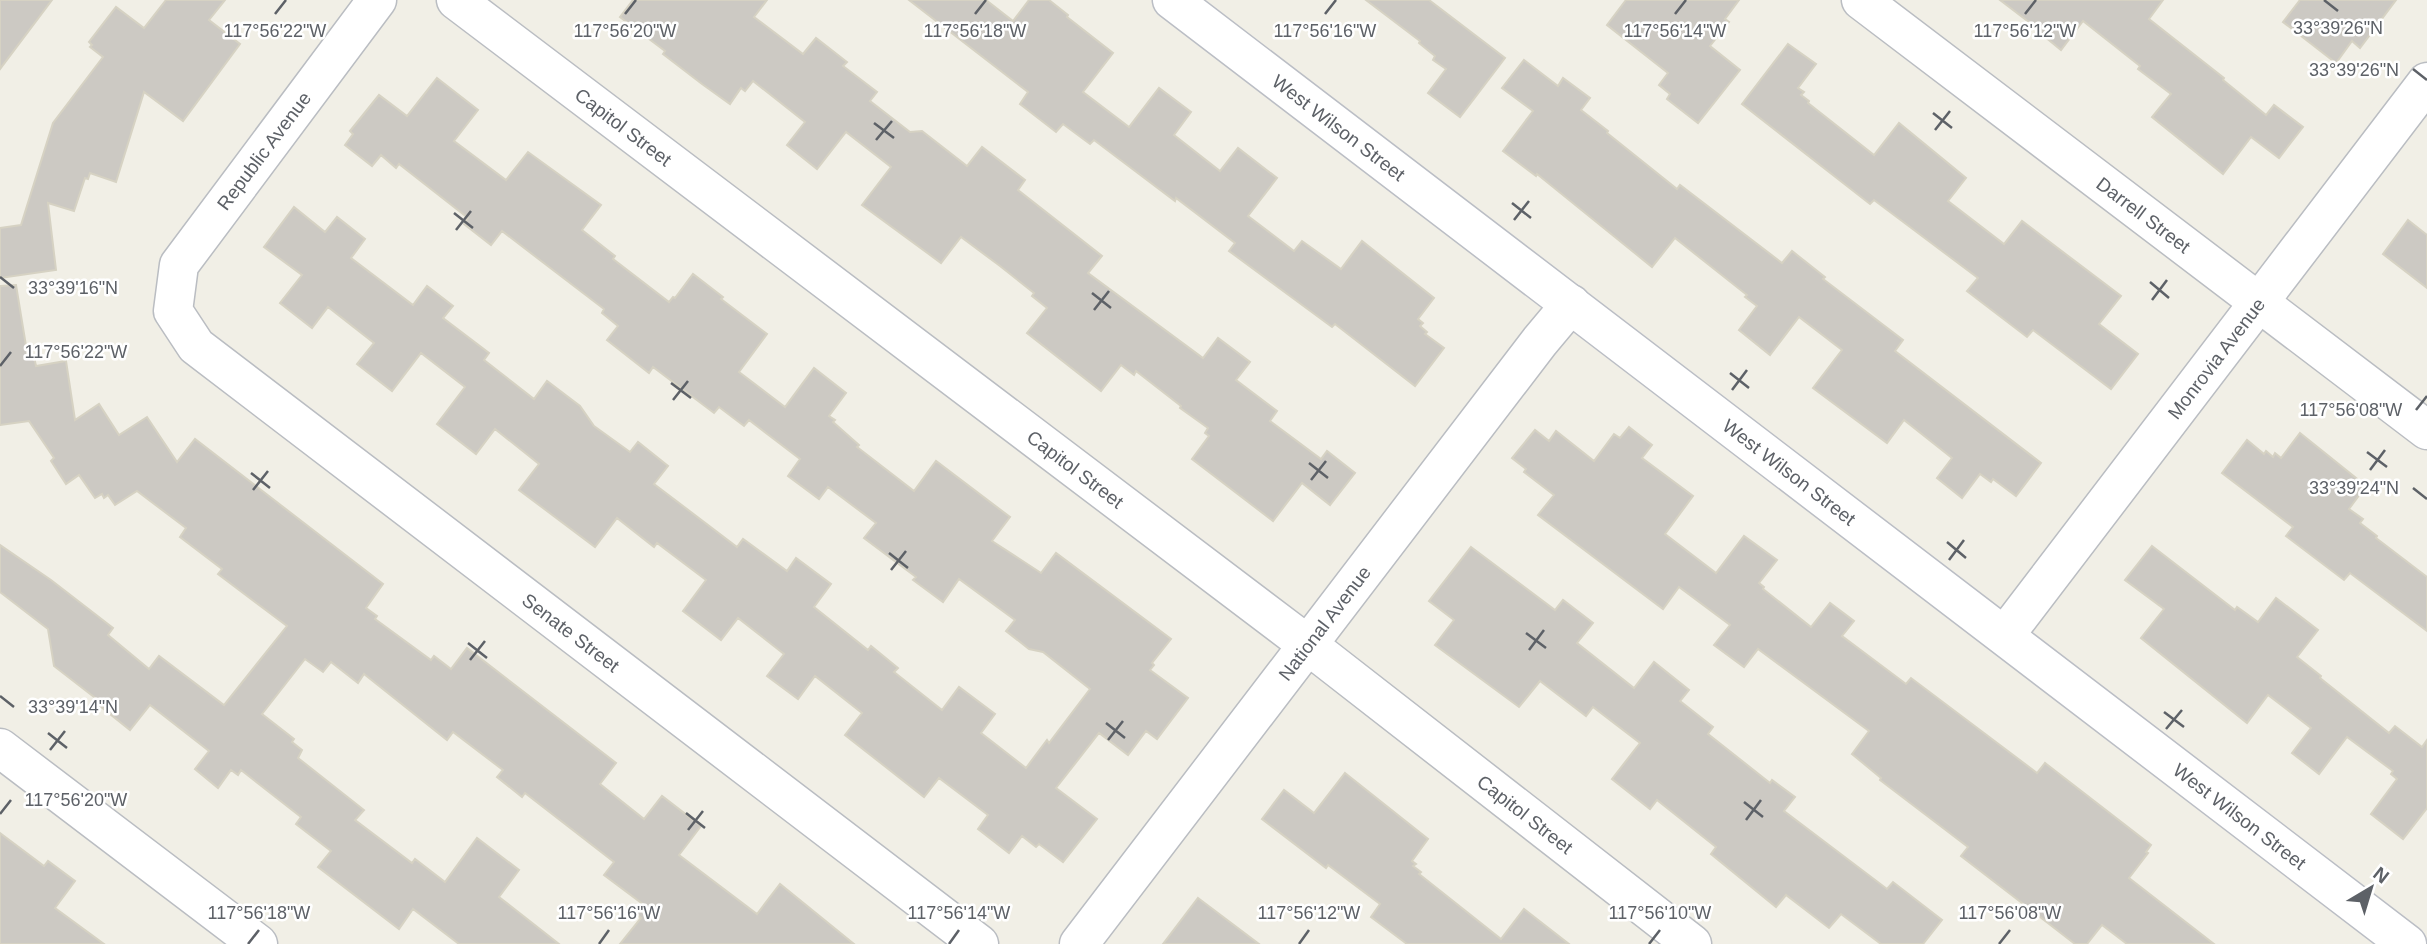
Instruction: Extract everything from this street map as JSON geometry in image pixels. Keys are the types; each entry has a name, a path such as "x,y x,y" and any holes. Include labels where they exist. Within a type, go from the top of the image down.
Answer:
{"street":[{"name":"Republic Avenue","path":"173,311 179,265 377,0"},
{"name":"Capitol Street","path":"456,0 1308,645 1692,944"},
{"name":"West Wilson Street","path":"1172,0 2407,944"},
{"name":"Darrell Street","path":"1861,0 2427,430"},
{"name":"Monrovia Avenue","path":"2005,635 2427,82"},
{"name":"National Avenue","path":"1079,944 1571,304"},
{"name":"Senate Street","path":"173,311 196,346 979,944"},
{"path":"0,748 258,944"}],"building":[{"path":"0,0 52,0 0,69"},
{"path":"166,0 225,0 209,20 240,44 183,121 144,92 116,182 90,173 88,179 85,178 74,211 48,203 56,270 0,278 0,228 21,225 53,123 103,57 90,47 92,45 89,42 116,7 144,28"},
{"path":"633,0 767,0 754,17 803,54 816,38 847,62 843,66 877,92 870,101 910,132 922,131 967,166 982,147 1025,180 1018,190 1102,256 1088,273 1203,358 1218,338 1250,362 1236,380 1277,411 1270,421 1321,459 1327,451 1355,473 1330,505 1302,483 1273,521 1192,459 1209,436 1205,433 1208,428 1136,371 1134,375 1121,365 1101,391 1027,333 1047,308 1032,296 1034,293 1000,266 961,237 941,263 862,205 891,167 846,132 817,169 787,145 805,122 753,81 745,91 741,88 730,104 663,54 665,51 620,17"},
{"path":"909,0 986,0 1013,21 1029,0 1049,0 1113,53 1083,92 1129,127 1159,88 1191,112 1174,135 1220,171 1238,148 1277,178 1248,216 1294,251 1302,241 1341,269 1362,241 1434,298 1418,319 1423,323 1420,326 1427,332 1425,334 1444,348 1415,386 1335,324 1332,327 1229,251 1235,243 1176,198 1175,201 1094,140 1090,144 1063,124 1056,132 1020,104 1028,92"},
{"path":"1366,0 1429,0 1505,58 1460,117 1428,93 1446,69 1433,60 1435,56 1419,43 1420,41"},
{"path":"1626,0 1739,0 1725,19 1729,22 1710,46 1740,70 1698,123 1667,99 1670,94 1659,85 1668,73 1607,25"},
{"path":"2000,0 2163,0 2149,19 2266,115 2274,105 2303,127 2279,158 2251,137 2223,174 2152,117 2171,94 2083,21 2061,50"},
{"path":"2300,0 2396,0 2360,48 2352,41 2336,63 2283,22"},
{"path":"1788,44 1816,64 1798,88 1804,92 1801,95 1874,155 1899,123 1966,178 1948,201 2004,244 2022,221 2121,296 2099,324 2138,354 2111,389 2033,330 2027,337 1967,291 1978,278 1874,200 1870,204 1742,104"},
{"path":"1524,60 1558,86 1563,78 1590,98 1581,110 1677,189 1680,185 1782,263 1792,251 1825,277 1823,279 1903,340 1895,351 2041,463 2016,496 1993,479 1991,482 1980,474 1962,498 1937,478 1952,458 1904,420 1887,443 1813,388 1842,350 1799,317 1770,355 1739,330 1757,306 1675,238 1652,267 1537,174 1536,176 1503,151 1533,111 1502,88"},
{"path":"437,78 478,110 454,141 506,180 528,152 601,205 582,230 615,256 613,259 669,302 693,274 767,334 739,372 785,407 814,368 846,393 829,416 835,420 833,422 859,445 857,447 914,491 936,461 1010,517 992,541 1041,573 1056,553 1171,639 1152,663 1154,665 1150,670 1188,698 1157,739 1146,731 1128,755 1099,733 1056,788 1097,819 1063,862 1039,844 1036,847 1022,836 1009,853 978,829 988,815 939,778 924,797 845,735 862,713 815,676 798,699 767,676 784,654 738,618 721,640 683,611 706,580 657,543 654,547 617,518 595,547 519,490 539,464 495,429 476,454 437,424 465,387 421,353 392,391 357,364 374,343 328,307 312,328 280,303 302,275 264,247 294,207 325,232 337,217 365,239 351,258 413,305 427,286 453,306 443,318 489,353 484,360 534,399 547,381 580,406 594,426 630,452 638,442 668,466 654,484 737,547 743,539 787,571 796,558 831,584 814,607 868,650 871,646 898,668 894,672 942,710 959,687 995,714 981,733 1026,768 1047,740 1049,743 1090,689 1043,652 1029,649 1006,631 1015,620 959,579 943,602 913,580 916,577 864,538 876,523 828,487 819,499 788,476 800,459 749,420 744,426 719,407 714,413 653,367 649,373 607,340 618,326 602,313 604,309 502,231 491,245 464,224 468,218 399,164 396,168 381,155 372,166 345,145 353,134 350,131 379,95 407,116"},
{"path":"2408,220 2427,235 2427,288 2383,254"},
{"path":"16,285 28,358 34,357 36,366 66,361 75,420 99,404 119,435 147,417 177,462 195,439 383,584 366,608 377,616 375,619 431,660 434,656 451,669 467,648 616,763 600,784 644,819 662,796 701,826 679,855 757,914 780,884 854,944 620,944 641,918 636,914 644,905 604,875 614,862 525,793 522,797 497,777 503,770 453,732 447,740 364,674 358,683 331,662 323,672 305,659 262,714 294,739 292,742 302,750 298,758 364,810 355,820 412,863 415,859 445,882 477,838 519,870 499,897 559,944 459,944 413,909 399,929 318,867 331,851 296,824 301,817 241,770 238,775 231,770 218,788 195,769 209,751 150,705 130,730 100,706 103,704 54,666 48,629 0,592 0,545 113,628 108,635 149,669 159,656 224,705 287,626 218,574 222,569 180,537 186,528 137,491 115,505 108,495 104,498 102,494 95,498 79,475 66,484 51,461 54,458 29,421 0,425 0,286"},
{"path":"1629,427 1652,445 1642,458 1693,496 1665,534 1716,573 1744,536 1777,560 1759,583 1811,627 1830,603 1854,621 1842,636 1906,684 1911,678 2037,773 2045,763 2151,845 2129,878 2214,944 2127,944 2102,925 2087,944 2075,944 1961,856 1968,847 1880,780 1881,778 1852,754 1869,731 1758,649 1744,667 1714,645 1730,625 1679,587 1663,609 1538,515 1554,495 1524,472 1526,469 1512,458 1535,430 1549,441 1556,431 1594,461 1614,434 1620,438"},
{"path":"2300,433 2366,486 2349,509 2363,519 2360,523 2427,577 2427,631 2350,573 2344,580 2286,536 2293,527 2222,473 2247,440 2264,454 2266,451 2273,457 2275,453 2281,458"},
{"path":"2152,546 2235,610 2237,607 2258,622 2276,598 2318,630 2297,657 2389,733 2395,726 2422,747 2427,740 2427,808 2403,839 2371,814 2397,779 2391,774 2393,771 2347,737 2319,774 2292,753 2311,728 2268,695 2247,723 2141,638 2164,609 2125,580"},
{"path":"1471,547 1555,610 1563,600 1593,623 1577,643 1634,688 1654,662 1689,690 1680,701 1713,727 1708,734 1770,783 1772,780 1795,797 1784,811 1887,889 1893,882 1942,920 1923,944 1881,944 1841,914 1829,928 1786,895 1776,907 1711,854 1716,847 1657,800 1650,809 1612,779 1640,743 1593,707 1586,716 1540,681 1519,707 1435,645 1454,620 1429,601"},
{"path":"1345,773 1428,839 1412,861 1416,864 1413,866 1421,872 1419,874 1501,939 1524,909 1569,944 1407,944 1371,917 1380,904 1328,865 1326,868 1262,819 1284,790 1314,813"},
{"path":"0,833 44,866 48,861 75,881 55,908 104,944 0,944"},
{"path":"1198,898 1259,944 1163,944"}]}
